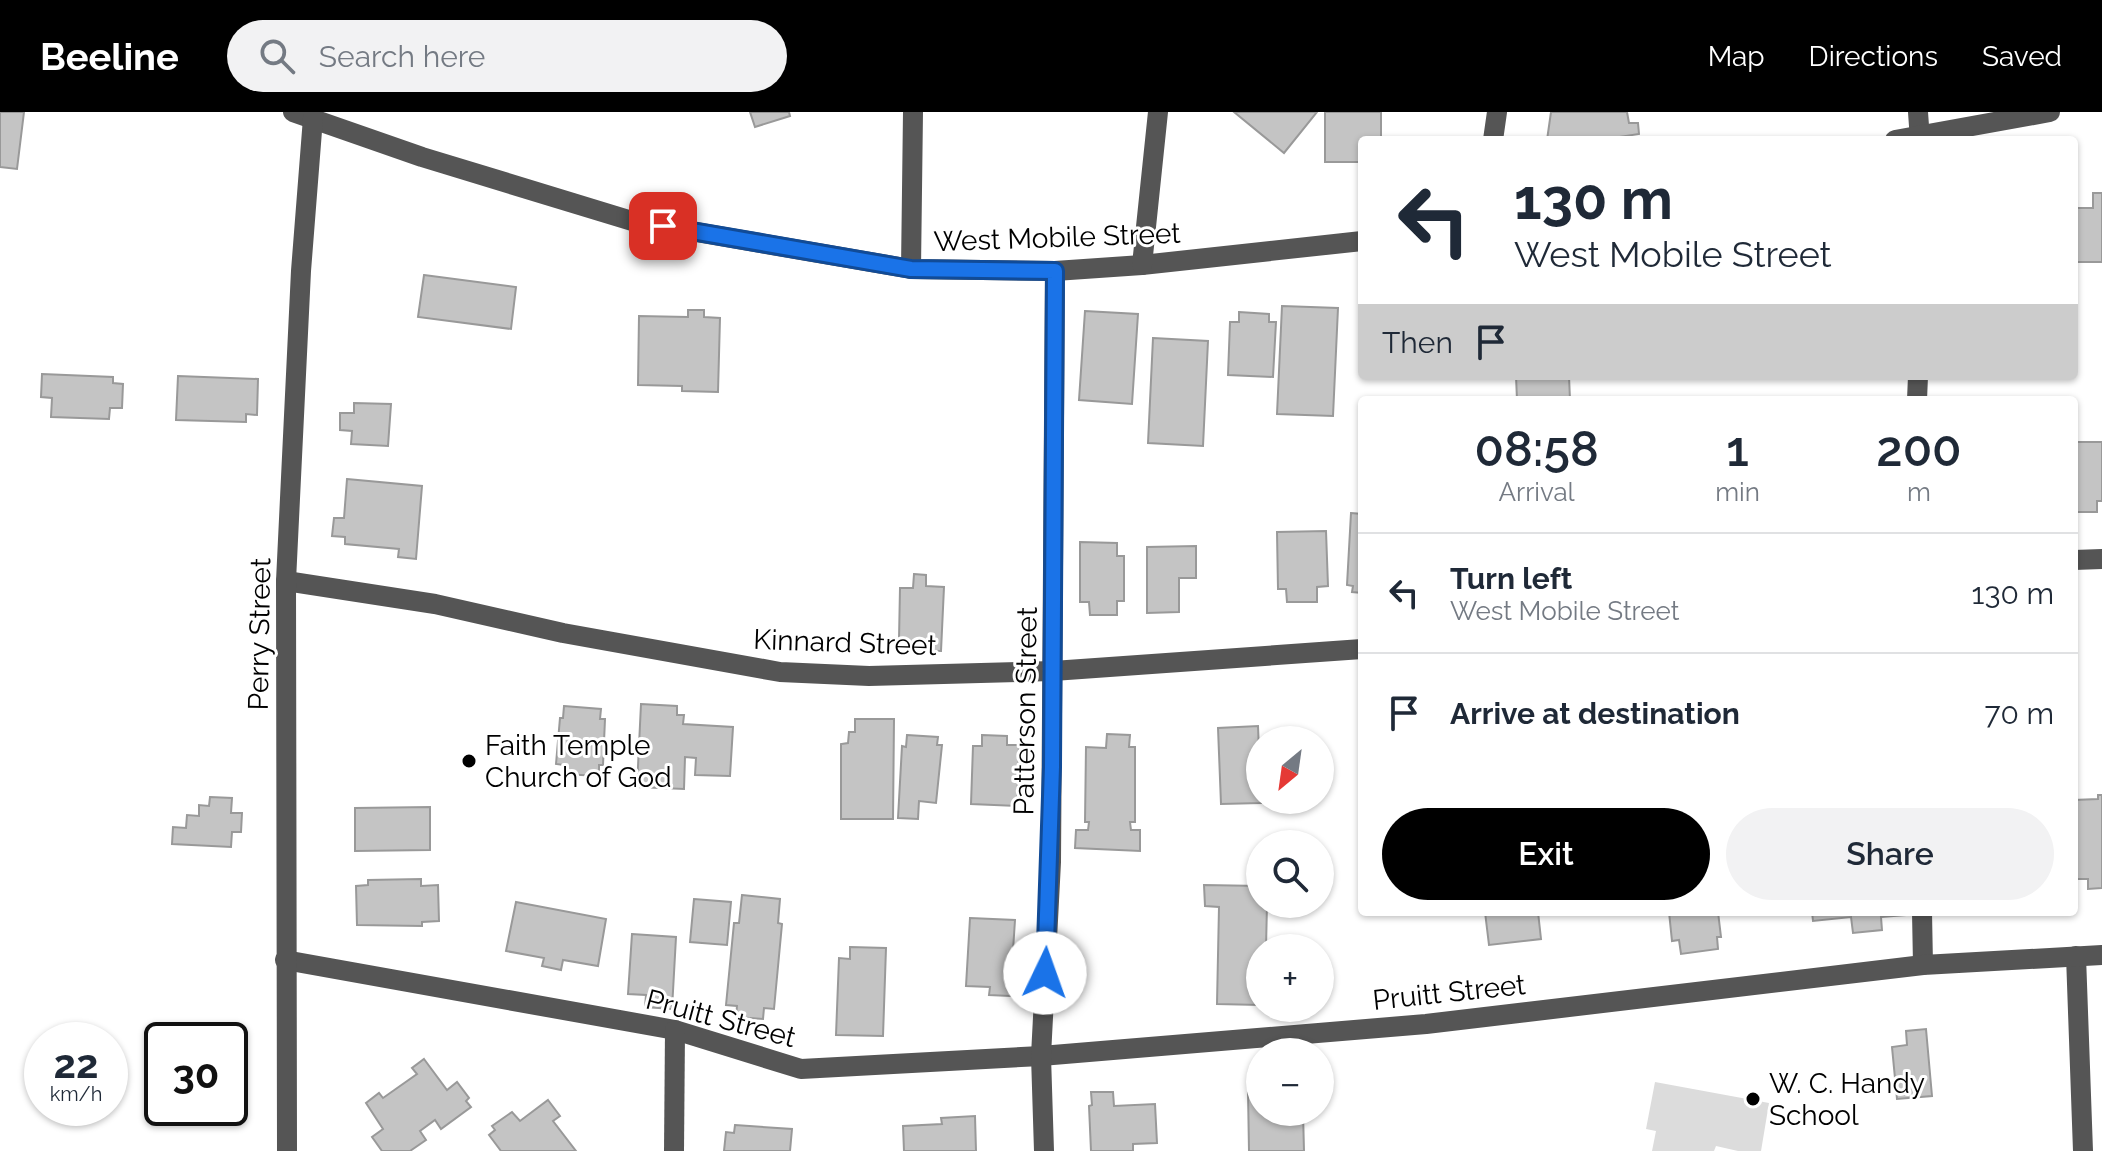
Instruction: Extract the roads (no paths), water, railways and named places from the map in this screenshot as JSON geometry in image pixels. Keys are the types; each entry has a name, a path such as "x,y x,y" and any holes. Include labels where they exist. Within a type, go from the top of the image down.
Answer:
{"street":[{"path":"911,269 913,112"},
{"path":"1142,265 1158,112"},
{"path":"1494,136 1497,112"},
{"path":"1918,112 1920,136"},
{"path":"1930,136 2050,112"},
{"name":"West Mobile Street","path":"303,115 422,157 632,221 911,269 1055,271 1142,265 1358,241"},
{"name":"Perry Street","path":"287,1151 286,581 301,271 303,115"},
{"name":"Patterson Street","path":"1044,1151 1041,1056 1051,862 1055,271"},
{"path":"2078,560 2102,559"},
{"name":"Kinnard Street","path":"286,581 435,604 578,636 780,672 869,676 1053,671 1358,649"},
{"path":"1922,916 1923,965"},
{"name":"Pruitt Street","path":"285,960 675,1030 801,1069 1041,1056 1426,1024 1923,965 2102,955"},
{"path":"2076,956 2083,1151"},
{"path":"674,1151 675,1030"}],"place":[{"name":"Faith Temple Church of God","path":"469,761"},
{"name":"W. C. Handy School","path":"1753,1099"}]}
